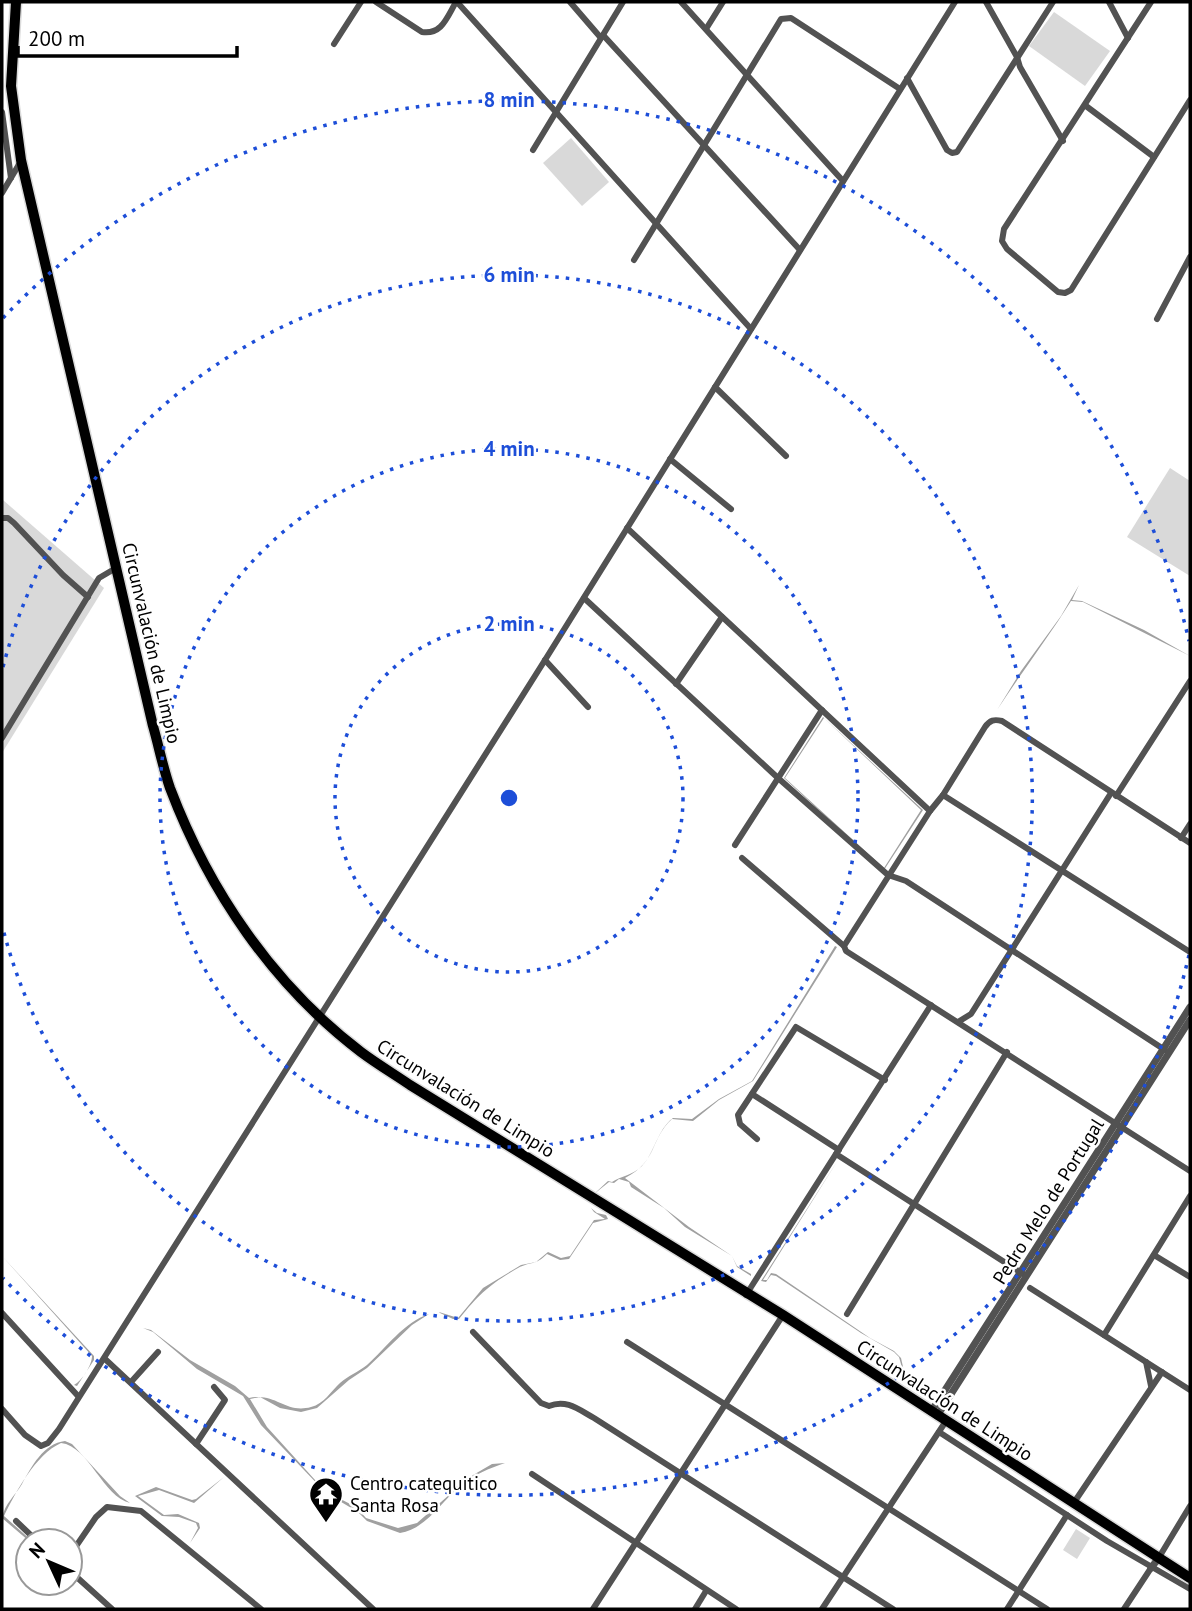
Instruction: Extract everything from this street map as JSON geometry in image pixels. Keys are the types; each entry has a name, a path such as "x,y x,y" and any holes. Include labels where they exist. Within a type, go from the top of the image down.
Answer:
{"highway":[{"name":"Circunvalación de Limpio","path":"16,2 11,86 21,160 153,726 170,786 200,858 231,913 280,976 320,1016 360,1051 410,1086 662,1240 746,1295 783,1315 1073,1504 1154,1563 1190,1578"}],"street":[{"path":"334,44 360,2"},
{"path":"376,2 422,32 431,33 440,30 456,2 557,111 751,330"},
{"path":"570,2 800,250"},
{"path":"533,150 623,2"},
{"path":"681,2 843,181"},
{"path":"706,29 723,2"},
{"path":"2,1409 34,1443 45,1445 59,1429 584,598 955,2"},
{"path":"986,2 1063,141"},
{"path":"907,78 947,150 957,152 1053,2"},
{"path":"1109,2 1128,38"},
{"path":"1152,2 1002,235 1007,249 1058,292 1071,290 1190,100"},
{"path":"634,260 781,19 791,18 900,89"},
{"path":"1086,106 1154,157"},
{"path":"2,112 11,178"},
{"path":"2,193 21,160"},
{"path":"1157,319 1190,257"},
{"path":"715,387 786,456"},
{"path":"670,459 731,509"},
{"path":"2,518 8,518 14,523 63,575 88,597"},
{"path":"627,528 930,811"},
{"path":"2,738 101,576 116,568"},
{"path":"584,598 778,778 888,875 906,881 1167,1051"},
{"path":"676,684 722,617"},
{"path":"545,660 588,707"},
{"path":"958,1022 971,1014 1062,871 1190,681"},
{"path":"735,845 822,710"},
{"path":"844,946 985,727 995,719 1190,844"},
{"path":"943,795 1190,952"},
{"path":"1181,838 1190,824"},
{"path":"742,858 844,946 846,951 1190,1171"},
{"path":"746,1295 931,1005"},
{"name":"Pedro Melo de Portugal","path":"1167,1051 1190,1008"},
{"name":"Pedro Melo de Portugal","path":"938,1416 1119,1125 1190,1020"},
{"path":"757,1139 740,1124 738,1118 796,1027 885,1080"},
{"path":"846,1314 1007,1052"},
{"path":"752,1094 1024,1275"},
{"path":"1104,1335 1190,1196"},
{"path":"1154,1255 1190,1277"},
{"path":"1030,1288 1190,1390"},
{"path":"2,1313 78,1396"},
{"path":"593,1609 783,1315"},
{"path":"473,1332 541,1403 549,1406 563,1402 574,1406 893,1609"},
{"path":"627,1342 1047,1609"},
{"path":"131,1382 158,1352"},
{"path":"105,1359 373,1609"},
{"path":"1146,1362 1151,1386"},
{"path":"1073,1504 1162,1372"},
{"path":"196,1444 225,1400 214,1387"},
{"path":"822,1609 939,1432 938,1416"},
{"path":"939,1432 1067,1515 1154,1563 1190,1589"},
{"path":"532,1474 736,1609"},
{"path":"1124,1609 1190,1506"},
{"path":"84,1535 107,1507 141,1511 261,1609"},
{"path":"1007,1609 1067,1515"},
{"path":"16,1521 22,1527"},
{"path":"84,1584 112,1609"},
{"path":"695,1609 706,1591"}],"shaded area":[{"path":"1054,12 1110,51 1085,86 1029,46"},
{"path":"571,138 609,182 582,206 543,163"},
{"path":"1170,468 1190,481 1190,576 1127,537"},
{"path":"3,500 104,588 2,753 2,502"},
{"path":"1079,585 1072,600 1082,601 1144,630 1190,656 1083,602 1071,601 1061,616"},
{"path":"1061,616 1053,628 997,710 1021,671"},
{"path":"823,717 923,810 884,870 784,778","holes":["824,718 921,810 884,868 785,778"]},
{"path":"835,946 837,947 753,1081 719,1100 693,1121 672,1119 692,1119 719,1099 752,1081"},
{"path":"838,1160 763,1280 767,1280 771,1273 776,1274 870,1338 894,1351 901,1358 909,1393 899,1357 894,1352 861,1333 776,1276 771,1275 766,1282 761,1281"},
{"path":"637,1170 625,1178 732,1256 685,1227 664,1208 631,1187 629,1182 619,1179 614,1183 609,1182 594,1194 608,1181 612,1182"},
{"path":"591,1208 606,1215 608,1219 593,1223 569,1259 560,1260 547,1254 536,1262 548,1252 561,1258 570,1256 594,1220 605,1219"},
{"path":"2,1256 94,1356 87,1371 92,1356"},
{"path":"535,1262 518,1268 492,1285 459,1319 439,1312 458,1318 483,1288 521,1265"},
{"path":"429,1314 412,1325 367,1368 317,1408 301,1412 280,1408 260,1397 294,1408 316,1405 343,1381 367,1365 403,1329"},
{"path":"143,1328 151,1330 190,1360 235,1386 249,1398 260,1397 250,1399 267,1427 325,1491 356,1507 366,1518 398,1528 417,1523 449,1495 456,1485 492,1464 505,1463 466,1481 426,1520 409,1530 400,1533 367,1521 358,1512 326,1493 261,1425 243,1396 197,1369 153,1332"},
{"path":"65,1441 72,1444 120,1496 130,1503 112,1492 80,1453 61,1443 43,1456 25,1479 45,1451 57,1443"},
{"path":"224,1477 194,1503 159,1490 138,1496 164,1515 178,1514 199,1523 200,1528 190,1543 198,1528 196,1523 179,1517 162,1516 135,1496 156,1487 192,1500"},
{"path":"17,1492 4,1516 16,1527 14,1528 2,1518 5,1508"},
{"path":"1076,1529 1090,1538 1077,1559 1063,1550"}],"place":[{"name":"Centro catequitico Santa Rosa","path":"326,1524"}]}
